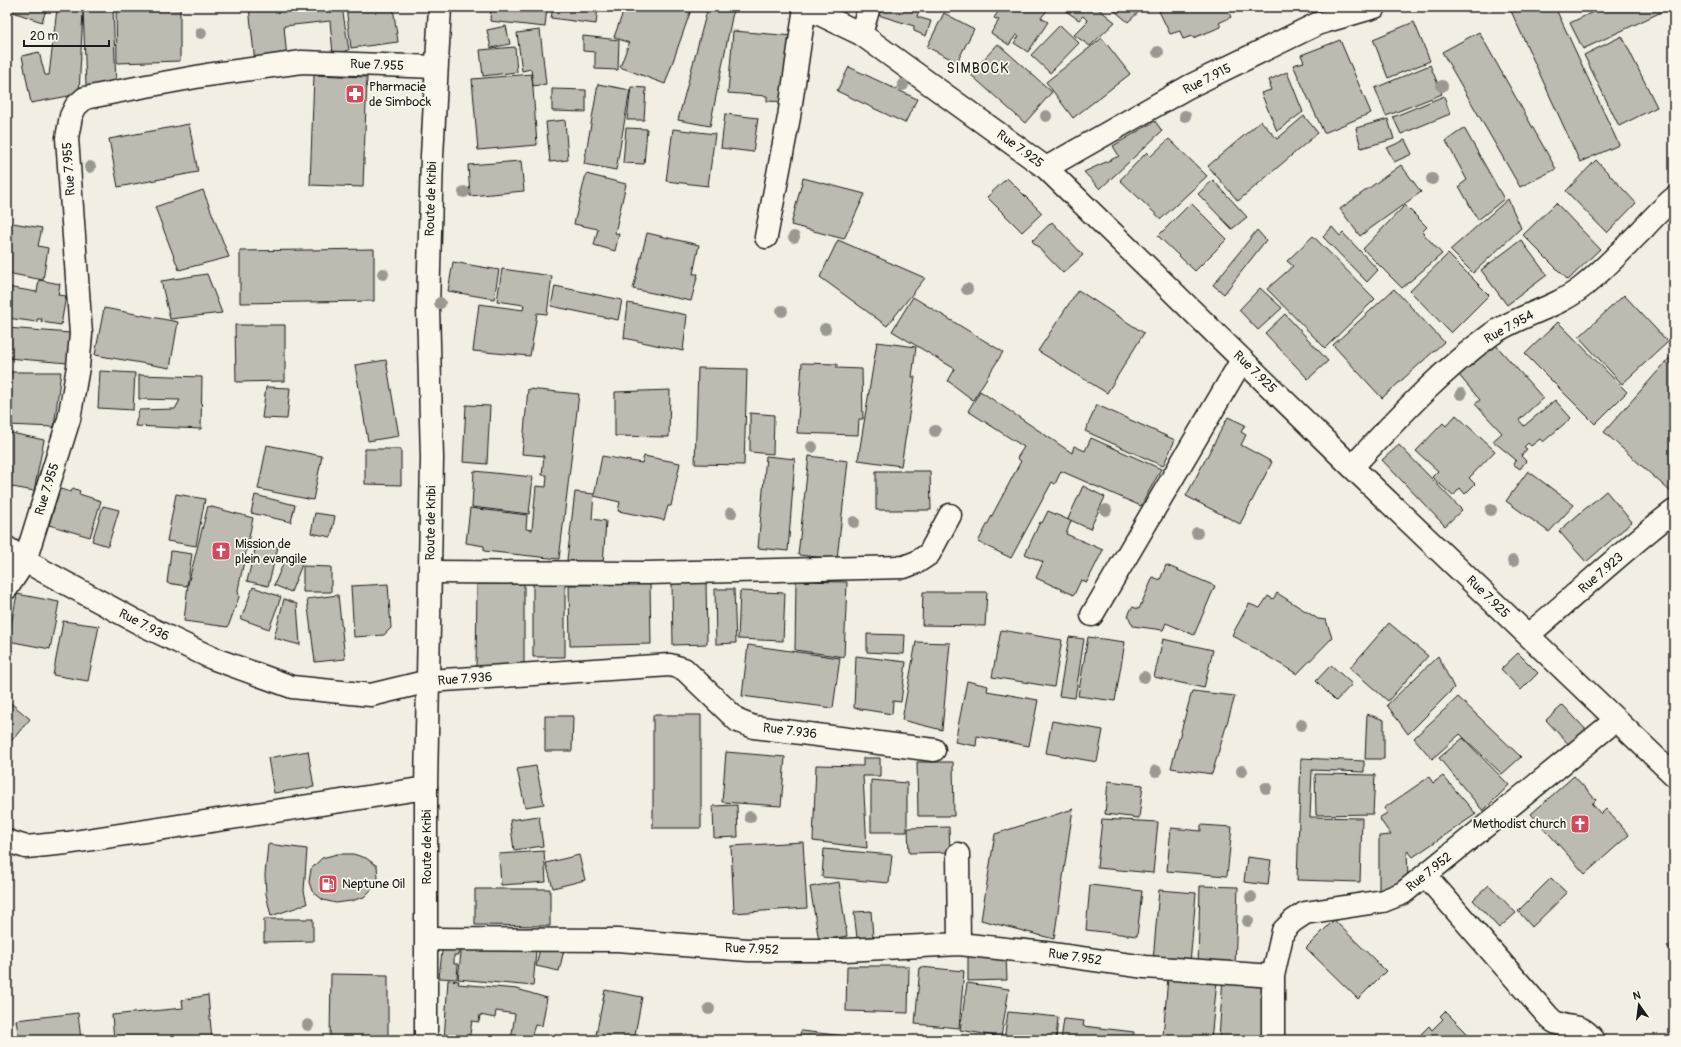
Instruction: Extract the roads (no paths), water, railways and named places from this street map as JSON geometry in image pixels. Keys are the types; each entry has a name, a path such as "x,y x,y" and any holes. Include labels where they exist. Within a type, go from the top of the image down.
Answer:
{"street":[{"name":"Route de Kribi","path":"426,1040 426,788 432,458 428,307 429,231 440,7"},
{"name":"Rue 7.925","path":"805,7 861,34 1046,168 1352,467 1674,776"},
{"path":"766,237 789,117 805,7"},
{"path":"861,34 869,7"},
{"name":"Rue 7.915","path":"1046,168 1313,16 1375,7"},
{"name":"Rue 7.955","path":"7,588 25,561 69,419 78,367 81,334 67,138 70,116 76,106 85,98 141,87 207,75 302,62 436,67"},
{"name":"Rue 7.954","path":"1352,467 1422,392 1448,369 1493,334 1580,289 1615,258 1674,198"},
{"path":"1092,615 1242,360"},
{"name":"Rue 7.923","path":"1528,635 1648,531 1674,511"},
{"path":"431,572 646,573 904,567 917,562 929,554 950,515"},
{"name":"Rue 7.936","path":"7,548 25,561 143,625 212,658 292,687 371,695 429,681 670,665 684,669 738,721 754,727 934,750"},
{"name":"Rue 7.952","path":"427,939 618,940 748,950 846,950 959,944 1045,953 1146,967 1274,976 1283,931 1294,920 1305,913 1383,901 1403,893 1616,720"},
{"path":"7,841 26,848 426,788"},
{"path":"958,854 959,944"},
{"path":"1424,875 1546,1015 1556,1023 1575,1026 1587,1031 1594,1040"},
{"path":"1273,1040 1274,976"}],"place":[{"name":"Pharmacie de Simbock","path":"355,94"},
{"name":"Mission de plein evangile","path":"221,551"},
{"name":"Methodist church","path":"1580,824"},
{"name":"Neptune Oil","path":"328,884"}],"district":[{"name":"SIMBOCK","path":"978,68"}]}
